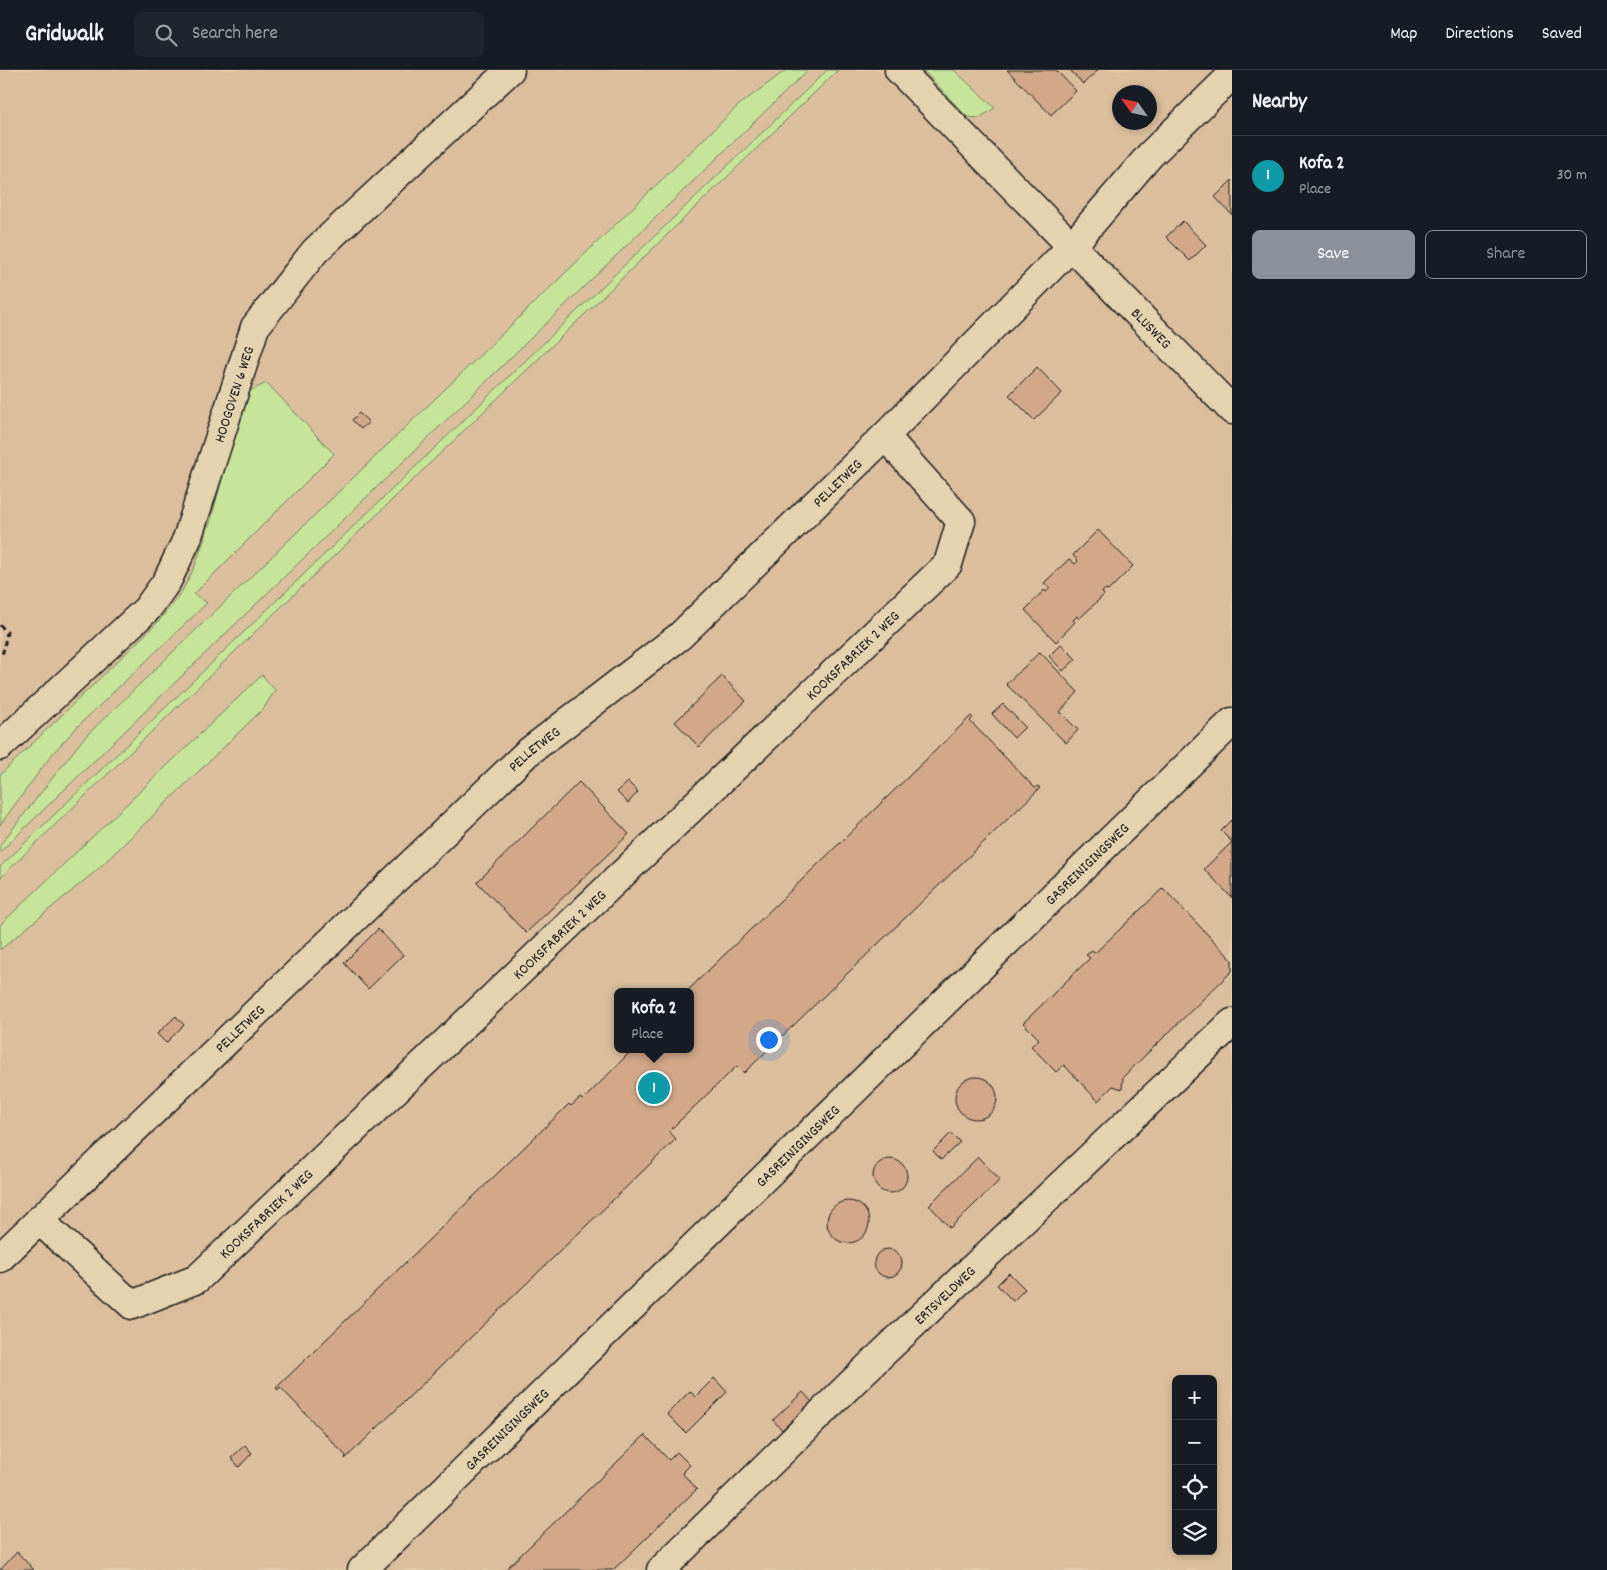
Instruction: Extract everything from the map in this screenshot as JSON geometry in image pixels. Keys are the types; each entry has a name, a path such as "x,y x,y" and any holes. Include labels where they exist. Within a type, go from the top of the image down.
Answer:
{"lane":[{"name":"HOOGOVEN 6 WEG","path":"0,746 147,609 167,581 187,538 255,327 315,251 510,70"},
{"name":"BLUSWEG","path":"899,70 1232,410"},
{"name":"PELLETWEG","path":"0,1258 527,752 680,636 885,436 1072,246 1150,154 1232,75"},
{"name":"KOOKSFABRIEK 2 WEG","path":"40,1220 132,1305 197,1279 948,564 962,521 885,436"},
{"name":"GASREINIGINGSWEG","path":"362,1570 1232,722"},
{"name":"ERTSVELDWEG","path":"661,1570 863,1372 1232,1023"}],"path":[{"path":"0,624 7,632 3,652 0,655"}],"shaded area":[{"path":"0,70 1232,70 1232,1570 0,1570"}],"green space":[{"path":"786,70 808,70 0,852 0,845 83,739 739,105"},
{"path":"827,70 838,70 0,878 0,867"},
{"path":"923,70 954,70 995,108 979,118 967,117"},
{"path":"267,383 334,454 194,594 207,603 78,726 53,753 0,825 0,775 159,621 182,591 194,568 210,523 245,393"},
{"path":"262,675 275,690 264,708 97,870 0,950 0,925"}],"building":[{"path":"1007,70 1056,70 1076,91 1051,115"},
{"path":"1070,70 1098,70 1083,84"},
{"path":"1232,180 1232,215 1215,197"},
{"path":"1183,221 1206,245 1190,261 1166,237"},
{"path":"1037,367 1062,393 1034,420 1009,395"},
{"path":"359,413 369,422 361,429 352,420"},
{"path":"1098,530 1133,566 1108,591 1106,589 1102,592 1104,595 1079,619 1077,616 1073,620 1075,622 1056,642 1025,610 1044,590 1046,592 1050,588 1044,583 1069,559 1075,564 1078,561 1073,555"},
{"path":"1061,644 1076,659 1063,671 1049,656"},
{"path":"1040,652 1078,692 1060,712 1078,730 1066,743 1006,684"},
{"path":"722,676 746,701 699,747 675,722"},
{"path":"1003,704 1025,727 1014,738 992,714"},
{"path":"971,716 973,718 970,721 1035,788 1038,786 1040,788 744,1073 737,1066 669,1131 676,1139 345,1459 346,1456 280,1387 278,1390 276,1388 569,1104 571,1106 580,1098 583,1100 629,1053 694,1053 694,988 690,988"},
{"path":"579,782 629,834 526,933 477,882"},
{"path":"628,782 638,792 628,803 617,792"},
{"path":"1232,820 1232,842 1221,831"},
{"path":"1232,842 1232,898 1204,869"},
{"path":"1163,888 1232,960 1232,971 1123,1077 1122,1089 1113,1086 1098,1101 1064,1065 1056,1072 1031,1046 1039,1039 1023,1023 1090,958 1086,955 1092,950 1095,953"},
{"path":"378,929 403,955 368,989 344,963"},
{"path":"176,1016 184,1025 166,1043 157,1034"},
{"path":"980,1077 988,1080 994,1086 997,1098 994,1110 988,1116 972,1119 964,1116 958,1110 955,1094 958,1086 964,1080"},
{"path":"951,1133 960,1142 941,1160 933,1151"},
{"path":"978,1157 1000,1180 950,1228 929,1205"},
{"path":"890,1159 902,1164 907,1176 902,1188 890,1193 878,1188 873,1176 878,1164"},
{"path":"848,1201 863,1207 869,1222 863,1237 848,1243 833,1237 827,1222 833,1207"},
{"path":"888,1249 898,1253 902,1263 898,1273 888,1277 878,1273 874,1263 878,1253"},
{"path":"1009,1273 1025,1289 1013,1301 997,1285"},
{"path":"714,1378 727,1392 686,1433 667,1414 690,1391 695,1397"},
{"path":"803,1392 812,1402 782,1430 773,1420"},
{"path":"645,1435 669,1460 677,1452 690,1465 682,1473 697,1489 613,1570 505,1570"},
{"path":"245,1445 252,1453 239,1467 231,1458"},
{"path":"17,1552 34,1570 0,1570"}],"place":[{"name":"Kofa 2","path":"654,1088"}]}
